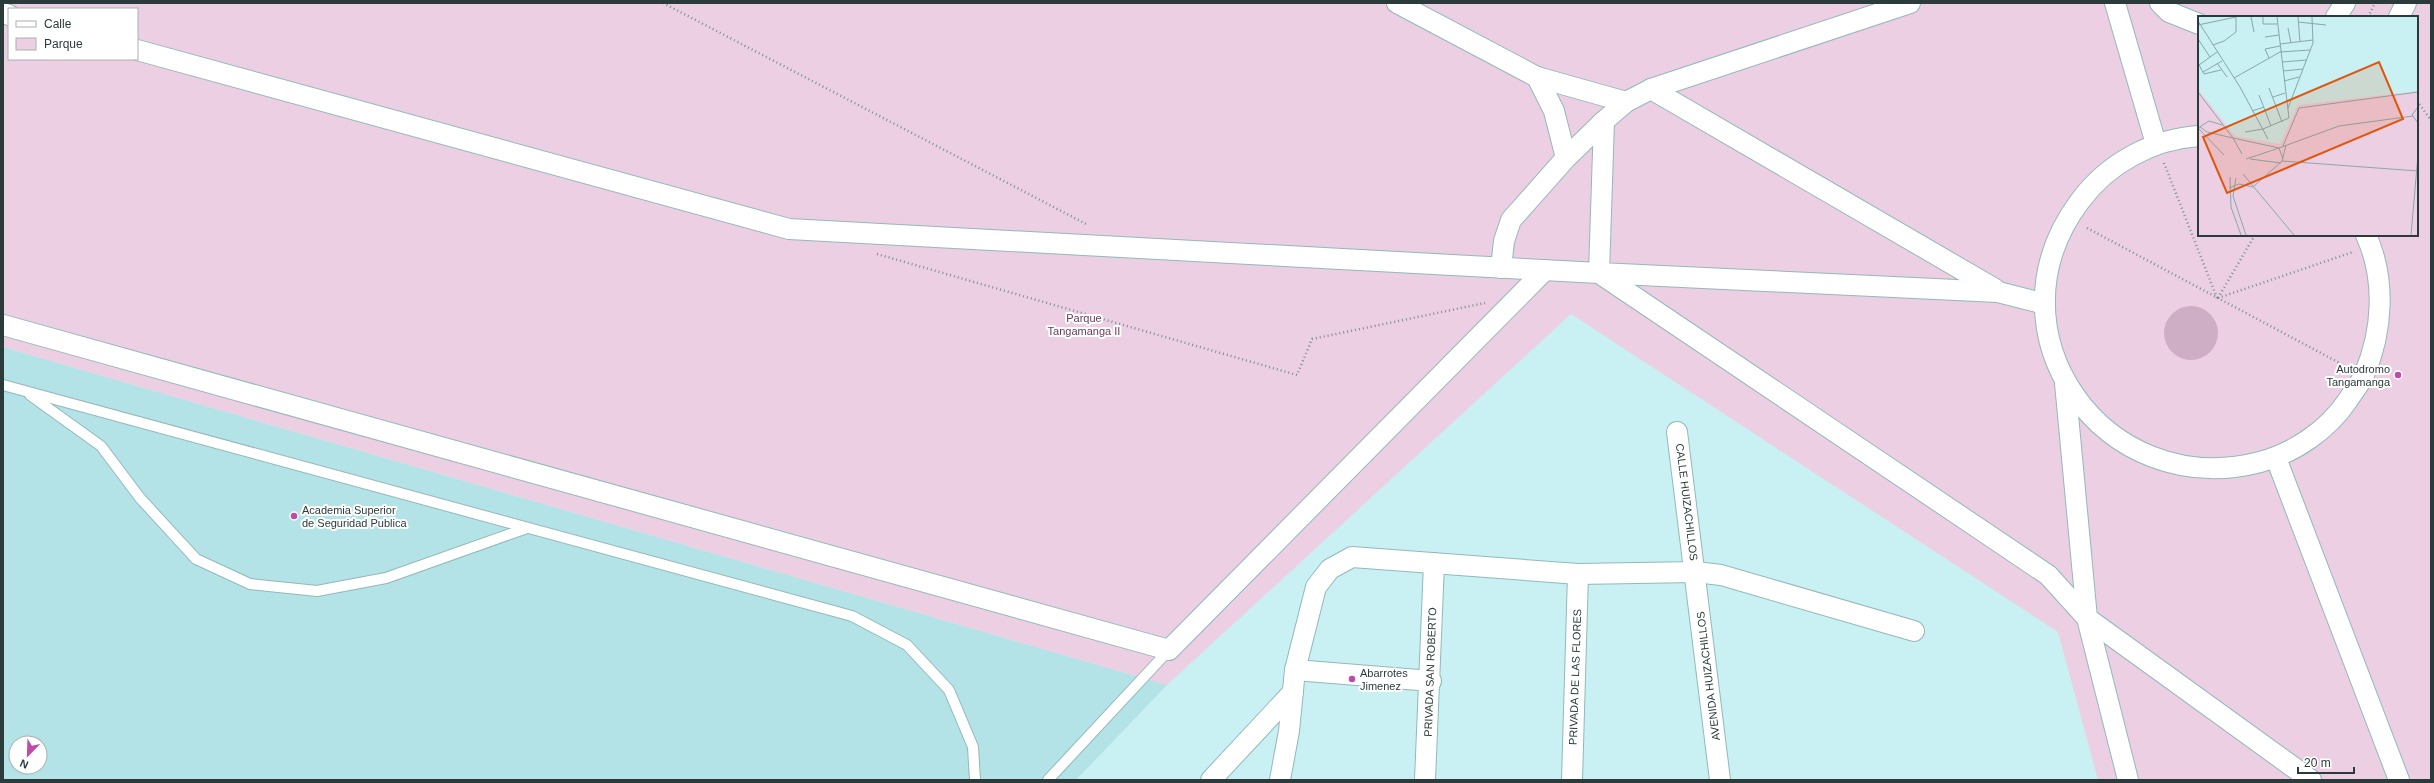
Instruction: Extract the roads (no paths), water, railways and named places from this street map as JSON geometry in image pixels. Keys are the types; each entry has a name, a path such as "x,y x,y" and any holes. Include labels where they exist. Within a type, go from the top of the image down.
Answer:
{"street":[{"path":"1397,3 1537,77 1626,102"},
{"path":"1501,268 1504,241 1511,220 1566,158 1626,102 1651,89 1910,3"},
{"path":"2116,3 2156,144"},
{"path":"2160,3 2169,12 2198,24"},
{"path":"2337,16 2344,3"},
{"path":"2400,16 2406,3"},
{"path":"138,50 790,229 1501,268 1998,292 2045,304"},
{"path":"1537,77 1554,111 1566,158"},
{"path":"1651,89 1998,292"},
{"path":"1600,273 1604,121"},
{"path":"2128,780 2087,618 2065,382 2050,344 2045,304 2047,274 2054,245 2067,218 2096,181 2121,162 2156,144 2198,136"},
{"path":"2065,382 2094,419 2120,441 2156,460 2196,468 2236,468 2276,458 2306,442 2339,413 2364,376 2378,334 2380,297 2368,240"},
{"path":"3,325 1169,650 1545,270"},
{"path":"1600,273 2048,575 2087,618 2311,780"},
{"name":"CALLE HUIZACHILLOS","path":"1677,432 1696,572"},
{"path":"2276,458 2400,780"},
{"path":"1280,780 1295,670 1316,588 1330,570 1352,557 1578,574 1696,572 1721,575 1914,631"},
{"name":"PRIVADA SAN ROBERTO","path":"1425,780 1431,681 1434,563"},
{"name":"AVENIDA HUIZACHILLOS","path":"1696,572 1720,780"},
{"name":"PRIVADA DE LAS FLORES","path":"1572,780 1578,574"},
{"path":"1295,670 1431,681"},
{"path":"1212,780 1293,692"}],"lane":[{"path":"3,385 852,616 907,645 949,690 973,747 975,780"},
{"path":"25,391 101,446 140,498 196,559 250,584 317,591 386,578 527,528"},
{"path":"1048,780 1169,650"}],"place":[{"name":"Autodromo Tangamanga","path":"2398,375"},
{"name":"Academia Superior de Seguridad Publica","path":"294,516"},
{"name":"Abarrotes Jimenez","path":"1352,679"}],"park label":[{"name":"Parque Tangamanga II","path":"1084,324"}]}
